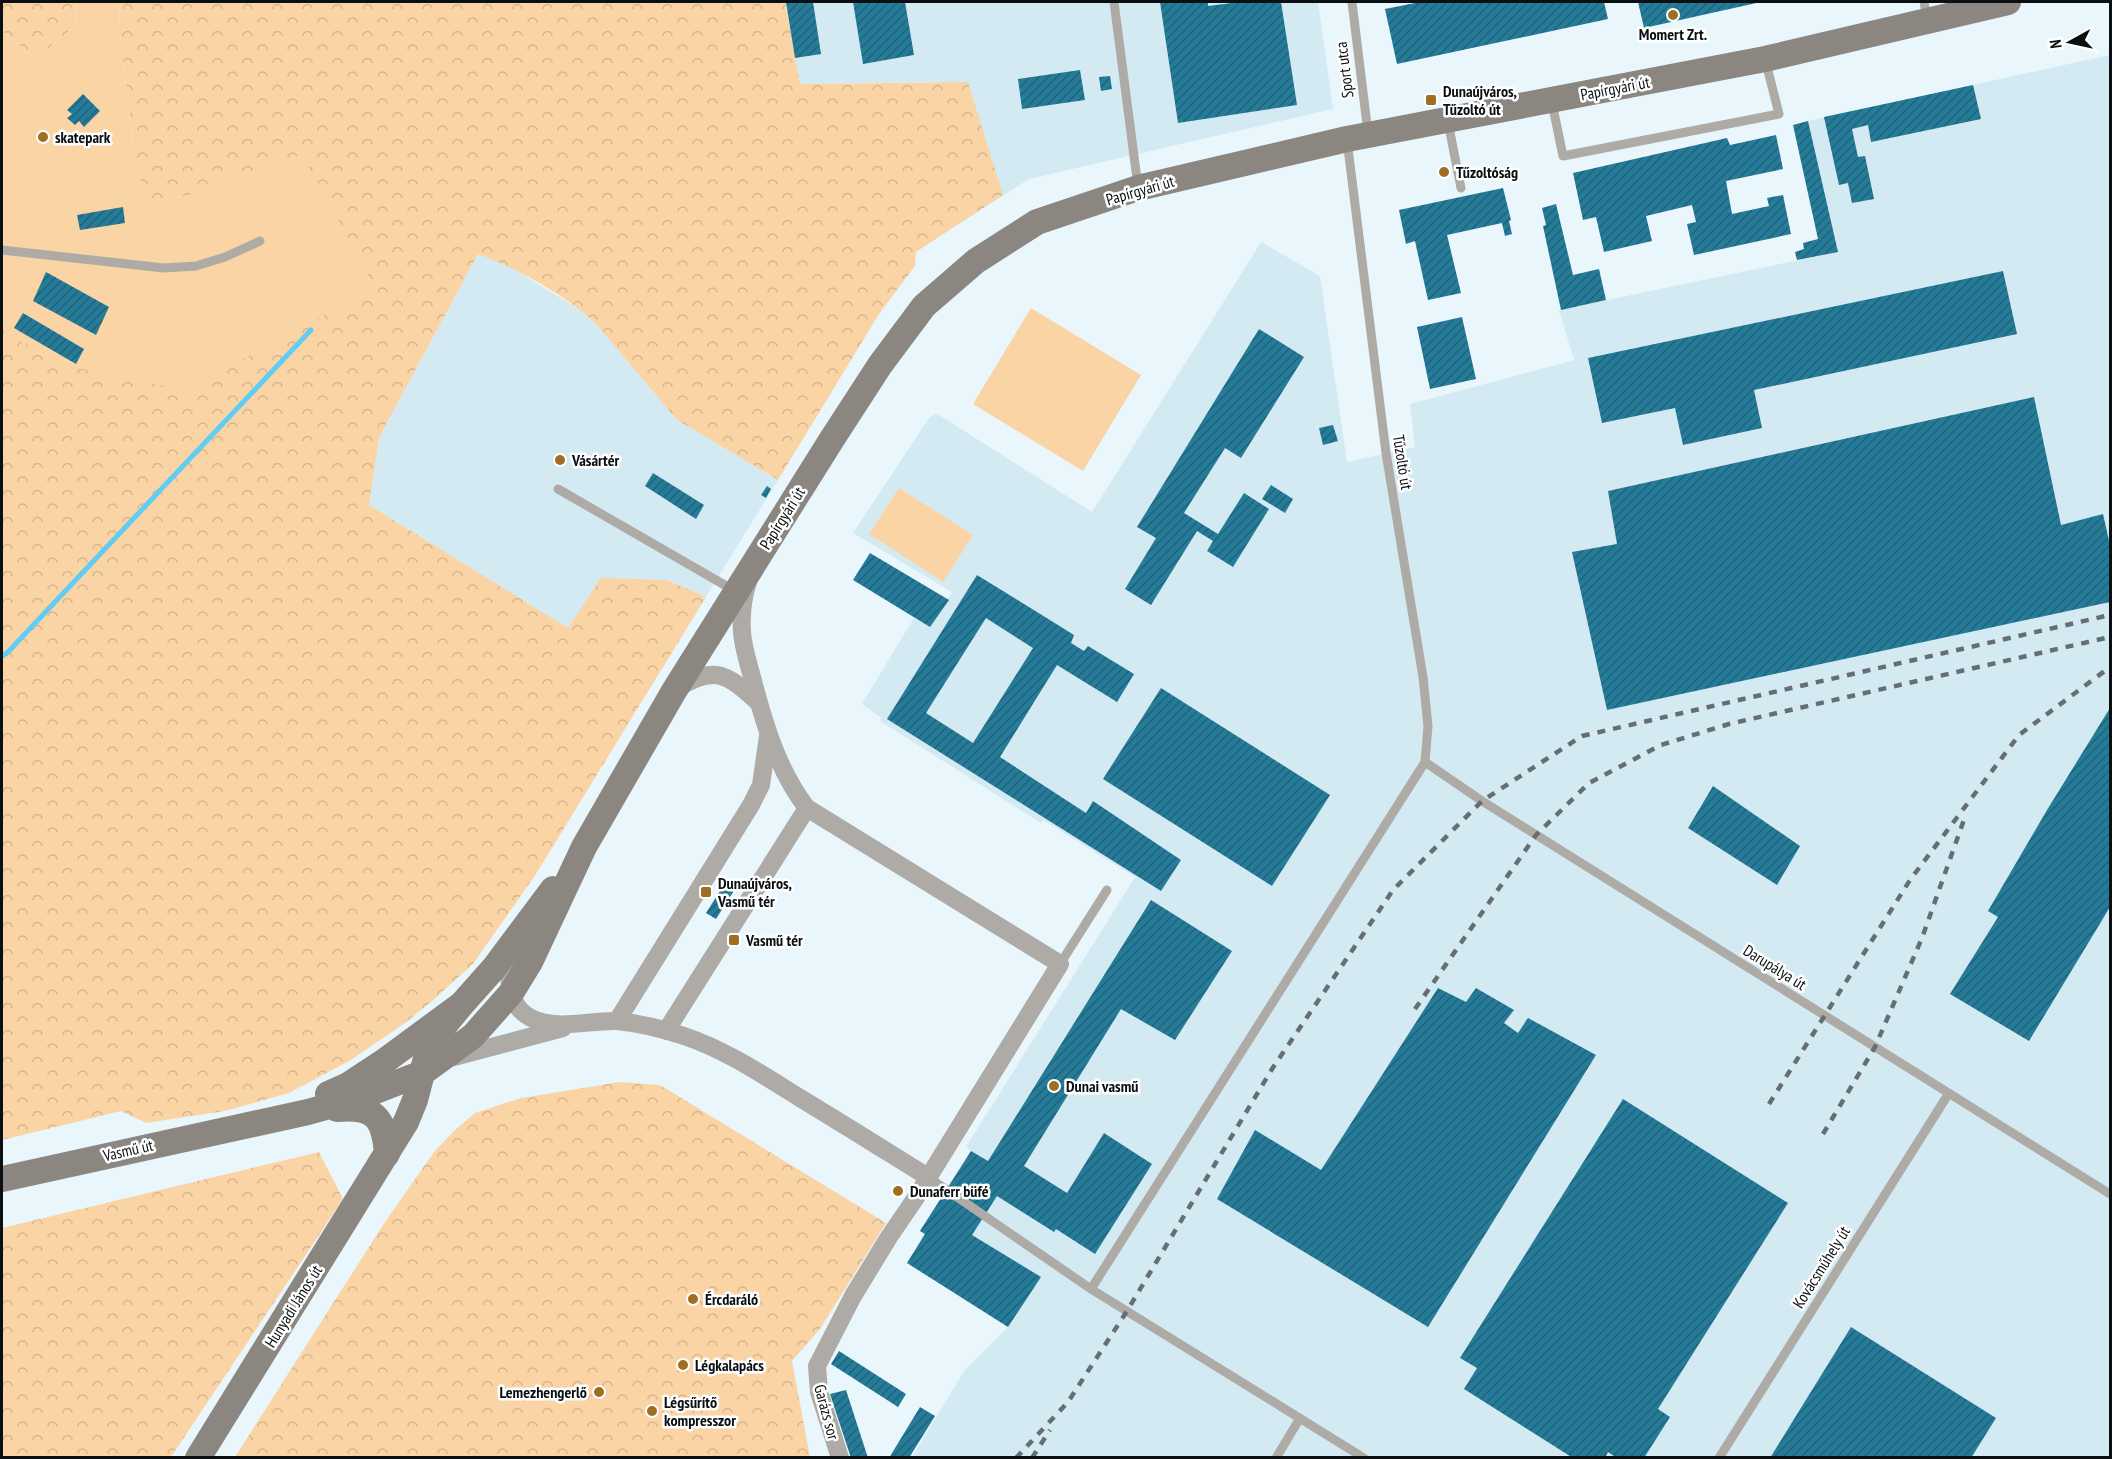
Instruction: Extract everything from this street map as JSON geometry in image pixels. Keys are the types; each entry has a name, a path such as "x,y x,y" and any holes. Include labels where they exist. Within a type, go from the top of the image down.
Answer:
{"street":[{"name":"Papírgyári út","path":"584,847 674,691 880,365 924,306 976,261 1037,222 1138,188 1358,136 1765,59 1925,11 2008,2"},
{"path":"534,914 514,954 509,975 511,993 518,1006 530,1018 550,1023 580,1024 617,1021 686,1037 739,1060 928,1177 1060,964 807,808 794,790 768,731 742,632 745,592 753,564"},
{"path":"674,691 697,676 712,674 723,676 739,685 759,703"},
{"path":"617,1021 751,806 761,785 768,731"},
{"path":"666,1031 807,808"},
{"path":"422,1073 430,1043 494,968 584,847"},
{"path":"422,1073 473,1036 511,993 530,962 584,847"},
{"path":"255,1122 348,1085 423,1034 462,1004"},
{"path":"255,1122 309,1112 357,1098 422,1073 454,1056 580,1024"},
{"name":"Hunyadi János út","path":"198,1458 406,1122 422,1073"},
{"path":"309,1112 362,1109 372,1113 385,1132 387,1154"},
{"name":"Vasmű út","path":"2,1179 255,1122"},
{"name":"Garázs sor","path":"840,1458 819,1392 816,1366 853,1296 928,1177"}],"lane":[{"path":"1114,2 1138,188"},
{"name":"Sport utca","path":"1350,167 1358,136 1352,2"},
{"path":"1551,100 1563,156 1779,114 1765,59"},
{"path":"1447,119 1461,188"},
{"name":"Tűzoltó út","path":"1350,167 1386,453 1423,677 1428,726 1425,762"},
{"path":"2,250 164,268 196,266 260,241"},
{"path":"558,489 737,592"},
{"path":"1091,1289 1425,762"},
{"name":"Darupálya út","path":"1425,762 1482,801 2110,1194"},
{"path":"1060,964 1107,890"},
{"name":"Kovácsműhely út","path":"1719,1458 1949,1093"},
{"path":"928,1177 1091,1289 1364,1458"},
{"path":"1276,1458 1300,1418"}],"shaded area":[{"path":"785,2 1318,2 1333,109 1029,179 960,223 939,82 800,84"},
{"path":"2110,55 2110,1457 912,1457 964,1371 1008,1327 907,1263 925,1234 920,1231 971,1151 966,1147 1135,877 1043,820 1041,823 880,721 881,718 862,704 914,618 930,627 952,592 853,533 929,418 936,413 1092,512 1261,242 1320,276 1347,462 1415,447 1410,404 1574,360 1559,310 1837,252 1808,121"},
{"name":"Vásártér","path":"478,254 506,264 583,312 597,325 677,420 778,480 706,597 667,580 568,629 369,505 379,439"}],"green space":[{"path":"2,2 75,2 76,25 36,59 2,31"},
{"path":"75,2 120,2 119,27 136,166 147,204 189,195 302,154 375,288 185,390 73,367 11,337 2,329 2,31 36,59 76,25"},
{"path":"120,2 785,2 800,84 968,82 1003,195 916,252 915,266 879,314 778,480 677,420 597,325 585,314 556,293 525,275 478,254 379,439 369,505 568,628 601,578 667,580 706,597 536,874 473,964 405,1023 351,1060 289,1093 225,1111 146,1123 121,1111 2,1140 2,329 11,337 189,195 147,205 136,166 119,27"},
{"path":"1031,308 1141,375 1083,471 973,404"},
{"path":"899,488 973,535 943,582 869,534"},
{"path":"620,1082 660,1085 886,1223 820,1329 792,1361 810,1457 235,1457 383,1225 434,1152 454,1131 475,1113 521,1098"},
{"path":"319,1152 343,1199 171,1457 2,1457 2,1228"}],"building":[{"path":"786,2 813,2 821,54 795,58"},
{"path":"853,2 905,2 914,55 863,64"},
{"path":"1160,2 1208,2 1208,6 1240,2 1281,2 1297,105 1178,123"},
{"path":"1420,2 1604,2 1608,19 1397,64 1385,9"},
{"name":"Momert Zrt.","path":"1638,2 1761,2 1644,28"},
{"path":"1080,70 1085,100 1022,109 1018,79"},
{"path":"1110,76 1112,89 1101,91 1099,77"},
{"path":"1973,85 1981,119 1871,142 1868,125 1852,129 1858,157 1865,156 1874,199 1852,203 1848,183 1839,185 1824,117"},
{"path":"83,94 100,111 84,127 79,121 75,125 67,118 72,114 67,110"},
{"path":"1808,121 1838,252 1797,260 1795,252 1804,249 1803,243 1818,239 1793,125"},
{"path":"1776,135 1783,169 1726,181 1732,214 1769,206 1767,198 1783,195 1791,234 1694,255 1687,224 1696,222 1692,205 1646,216 1652,241 1604,252 1596,217 1583,220 1573,173 1727,138 1730,145"},
{"path":"1503,188 1512,234 1505,236 1502,223 1447,235 1461,293 1428,300 1415,241 1406,244 1399,210"},
{"path":"1556,204 1573,275 1599,269 1606,300 1561,310 1543,226 1546,225 1542,208"},
{"path":"123,207 125,223 80,230 77,215"},
{"path":"2003,271 2017,334 1754,390 1762,428 1683,445 1675,408 1602,423 1588,358"},
{"path":"46,272 109,307 96,335 33,301"},
{"path":"23,313 84,349 76,364 14,328"},
{"path":"1462,317 1476,379 1430,389 1417,327"},
{"path":"1259,329 1304,357 1241,458 1225,448 1184,513 1218,534 1244,493 1269,509 1233,567 1207,551 1213,541 1197,531 1151,605 1125,589 1156,538 1137,527"},
{"path":"2034,397 2061,525 2103,514 2110,545 2110,602 1607,710 1572,552 1617,544 1608,491"},
{"path":"1333,425 1338,441 1323,445 1319,428"},
{"path":"653,473 704,505 696,519 645,486"},
{"path":"1271,485 1293,499 1285,513 1262,499"},
{"path":"767,486 771,489 766,498 761,495"},
{"path":"870,553 949,600 930,627 853,580"},
{"path":"977,575 1074,635 1071,643 1084,651 1088,646 1134,674 1117,702 1057,665 1000,757 1086,813 1093,801 1181,860 1161,891 887,719","holes":["986,618 1033,648 973,743 926,713"]},
{"path":"1161,688 1330,795 1272,886 1103,779"},
{"path":"2110,708 2110,907 2029,1041 1950,994 1998,917 1988,911"},
{"path":"1713,786 1800,846 1777,885 1688,828"},
{"path":"727,880 737,886 716,919 706,913"},
{"name":"Dunai vasmű","path":"1151,900 1232,951 1175,1040 1121,1009 1024,1166 1067,1193 1104,1133 1152,1164 1095,1254 1056,1229 1054,1232 997,1196 972,1235 1041,1277 1008,1327 907,1263 925,1234 920,1231 971,1151 988,1161"},
{"path":"1438,988 1466,1002 1476,988 1514,1010 1504,1023 1518,1033 1528,1018 1596,1055 1428,1327 1217,1199 1255,1130 1321,1170"},
{"path":"1623,1099 1788,1203 1658,1409 1670,1417 1644,1458 1617,1458 1608,1452 1605,1458 1573,1458 1464,1389 1477,1368 1460,1358"},
{"path":"1851,1327 1996,1418 1971,1458 1770,1458"},
{"path":"839,1351 906,1394 898,1407 831,1364"},
{"path":"846,1390 868,1458 851,1458 830,1394"},
{"path":"920,1407 935,1416 909,1458 889,1458"}],"waterway":[{"path":"2,656 311,330"}],"railway":[{"path":"1016,1458 1068,1402 1127,1311 1272,1069 1393,890 1482,801 1582,736 2110,615"},
{"path":"1415,1009 1536,835 1589,783 1661,745 1729,724 2110,637"},
{"path":"1769,1104 1910,880 2019,735 2110,667"},
{"path":"1823,1134 1875,1047 1922,938 1966,814"},
{"path":"1032,1458 1050,1430"}],"place":[{"name":"Momert Zrt.","path":"1673,15"},
{"name":"Dunaújváros, Tűzoltó út","path":"1431,100"},
{"name":"skatepark","path":"43,137"},
{"name":"Tűzoltóság","path":"1444,172"},
{"name":"Vásártér","path":"560,460"},
{"name":"Dunaújváros, Vasmű tér","path":"706,892"},
{"name":"Vasmű tér","path":"734,940"},
{"name":"Dunai vasmű","path":"1054,1086"},
{"name":"Dunaferr büfé","path":"898,1191"},
{"name":"Ércdaráló","path":"693,1299"},
{"name":"Légkalapács","path":"683,1365"},
{"name":"Lemezhengerlő","path":"599,1392"},
{"name":"Légsűrítő kompresszor","path":"652,1411"}]}
